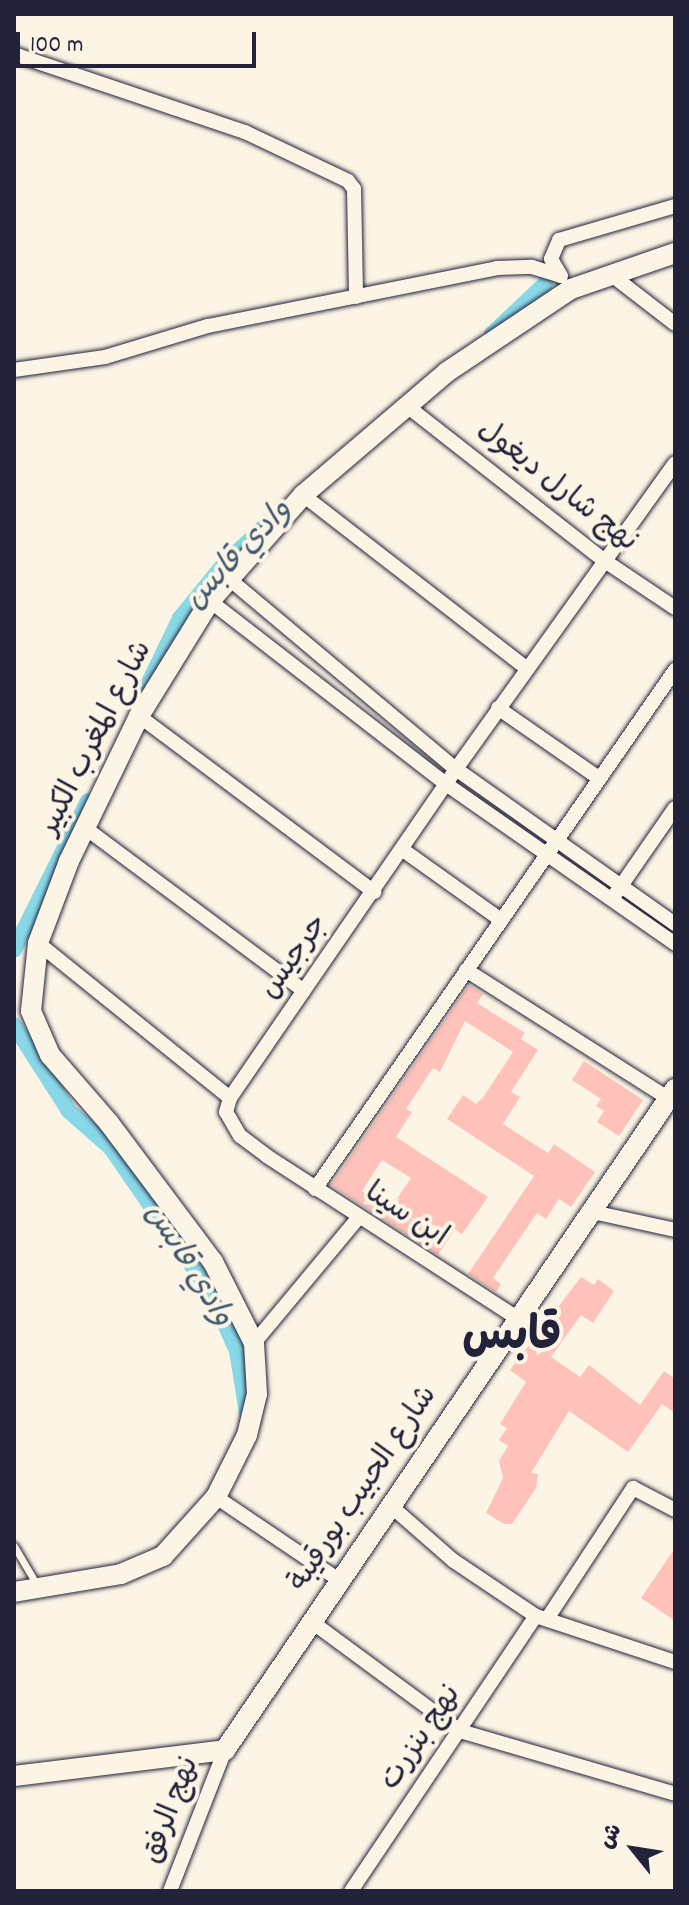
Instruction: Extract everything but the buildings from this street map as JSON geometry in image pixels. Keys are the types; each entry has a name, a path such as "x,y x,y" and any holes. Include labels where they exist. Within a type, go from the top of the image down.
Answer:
{"street":[{"path":"14,54 245,132 348,181 354,189 356,297"},
{"path":"566,282 550,252 559,240 675,206"},
{"name":"شارع المغرب الكبير","path":"14,1592 147,1565 178,1543 216,1497 254,1412 259,1375 254,1343 213,1262 36,1034 30,980 38,943 84,827 139,716 210,601 303,495 447,372 566,282 675,253"},
{"path":"14,370 105,357 208,326 497,268 532,267 566,282"},
{"path":"609,273 675,324"},
{"name":"نهج شارل ديغول","path":"407,406 605,561 675,608"},
{"name":"جرجيس","path":"230,1098 498,708 675,463"},
{"path":"303,495 527,669"},
{"path":"228,578 551,849"},
{"path":"210,601 446,784 551,849 615,895 675,944"},
{"path":"315,1189 675,670"},
{"path":"498,708 600,779"},
{"path":"139,716 374,892"},
{"path":"615,895 675,808"},
{"path":"84,827 304,991"},
{"path":"403,850 501,920"},
{"path":"615,895 675,924"},
{"path":"38,943 230,1098"},
{"path":"466,970 673,1095"},
{"name":"شارع الحبيب بورقيبة","path":"225,1750 342,1582 588,1211 673,1095"},
{"name":"ابن سينا","path":"230,1098 226,1112 231,1127 267,1156 358,1218 517,1318"},
{"path":"588,1211 675,1230"},
{"path":"254,1343 358,1218"},
{"name":"نهج بنزرت","path":"351,1891 460,1731 633,1488 675,1510"},
{"path":"216,1497 342,1582"},
{"path":"392,1507 454,1561 542,1618 675,1662"},
{"path":"312,1622 460,1731 675,1794"},
{"path":"14,1776 225,1750"},
{"name":"نهج الرفق","path":"170,1891 225,1750"}],"lane":[{"path":"14,1546 39,1589"}],"waterway":[{"name":"وادي قابس","path":"492,334 545,284"},
{"name":"وادي قابس","path":"143,695 180,618 225,563 266,525"},
{"name":"وادي قابس","path":"14,950 88,801"},
{"name":"وادي قابس","path":"14,1025 69,1111 111,1148 212,1295 237,1351 248,1419"}],"district":[{"name":"قابس","path":"512,1339"}]}
